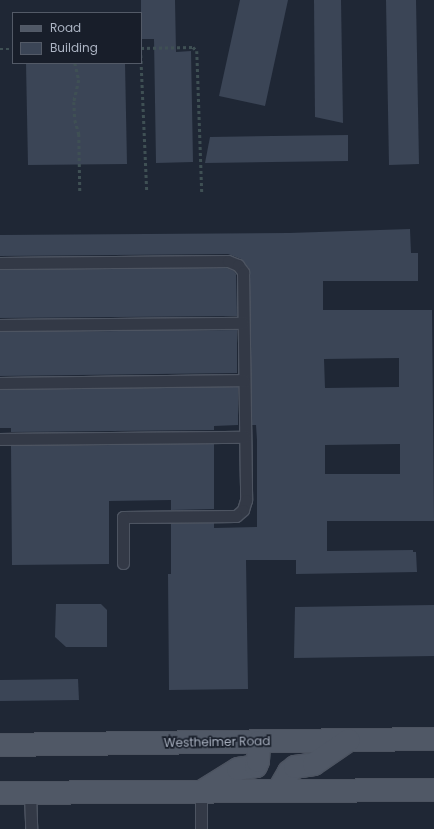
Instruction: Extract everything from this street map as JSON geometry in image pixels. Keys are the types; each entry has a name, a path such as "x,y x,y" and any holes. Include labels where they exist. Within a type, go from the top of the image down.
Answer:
{"main road":[{"name":"Westheimer Road","path":"0,745 434,739"},
{"path":"278,791 289,772 295,767 314,764 349,740"},
{"path":"201,792 238,768 256,766 259,742"},
{"path":"0,793 434,790"}],"lane":[{"path":"0,263 228,261 238,265 243,272 246,500 243,510 236,516 123,517 123,562"},
{"path":"0,325 243,323"},
{"path":"0,383 244,380"},
{"path":"0,439 245,437"},
{"path":"201,792 201,829"},
{"path":"30,793 31,829"}],"path":[{"path":"142,48 193,47 197,51 202,192"},
{"path":"0,49 12,49"},
{"path":"75,64 79,80 74,102 74,120 79,134 80,192"},
{"path":"141,64 147,192"}],"building":[{"path":"141,0 175,0 176,52 191,51 193,162 156,163 154,39 142,39"},
{"path":"240,0 288,0 265,106 219,96"},
{"path":"314,0 341,0 343,123 315,117"},
{"path":"386,0 416,0 419,164 389,165"},
{"path":"26,64 125,64 127,164 28,165"},
{"path":"348,135 348,161 205,163 210,137"},
{"path":"410,229 411,253 418,253 418,281 323,281 323,310 432,310 434,521 327,521 327,551 413,550 413,552 416,552 417,572 296,574 296,560 246,560 248,689 169,690 168,574 171,574 171,524 214,523 214,528 257,527 257,440 256,425 252,425 249,268 241,259 228,254 0,256 0,235 289,233","holes":["399,358 399,387 325,388 324,359","400,444 400,474 325,474 325,445"]},
{"path":"227,268 234,271 236,274 237,316 0,318 0,270"},
{"path":"237,330 237,373 0,376 0,332"},
{"path":"238,387 238,425 214,426 214,430 11,432 11,428 0,428 0,390"},
{"path":"214,444 214,509 171,510 171,500 109,501 109,564 12,565 11,446"},
{"path":"56,604 101,604 107,610 107,647 66,647 55,637"},
{"path":"434,605 434,656 294,658 295,607"},
{"path":"78,679 79,700 0,701 0,680"}]}
